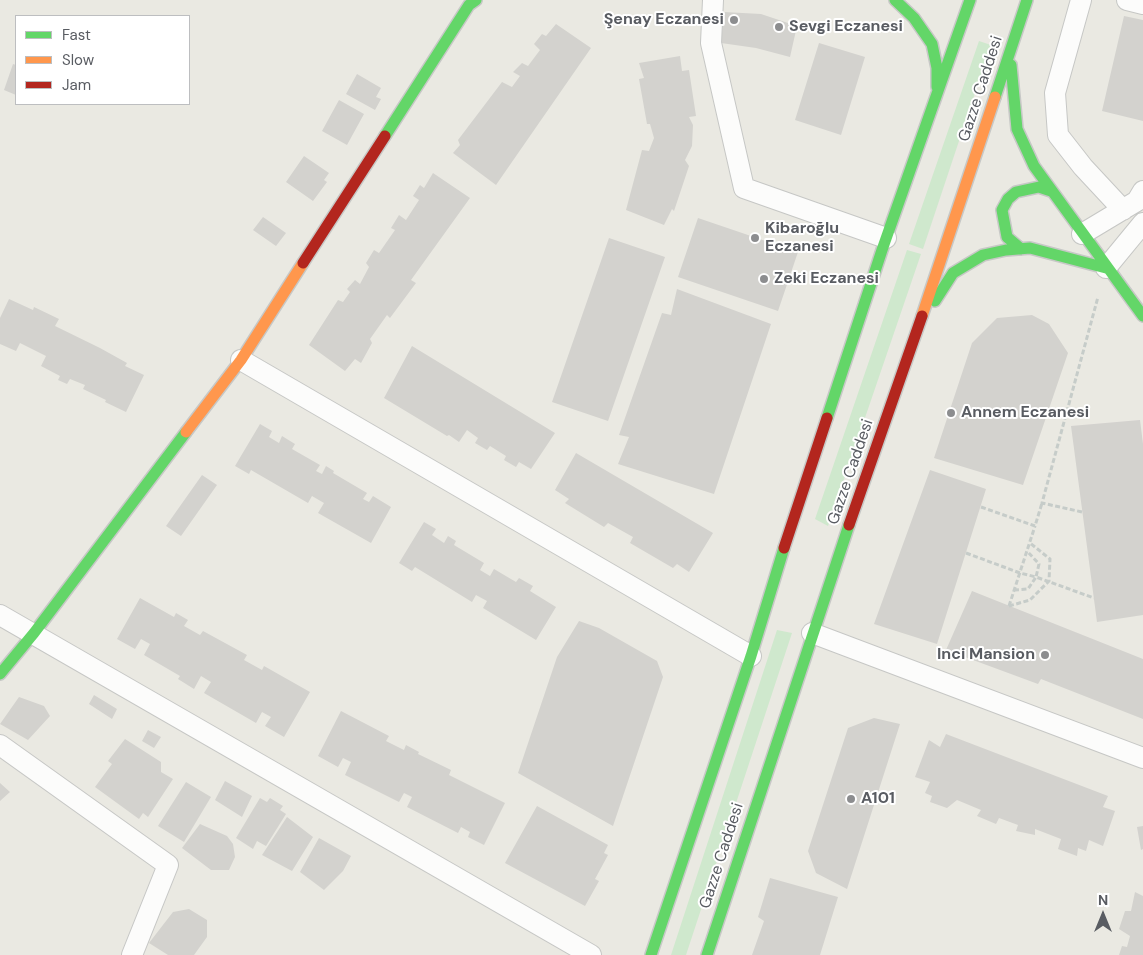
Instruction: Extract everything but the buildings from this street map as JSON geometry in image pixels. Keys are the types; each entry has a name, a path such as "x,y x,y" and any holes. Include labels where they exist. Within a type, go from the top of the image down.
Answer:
{"main road":[{"path":"0,674 34,634 241,360 469,5 476,0"},
{"path":"896,0 914,18 932,44 937,68 937,98"},
{"path":"651,955 751,656 775,576 886,238 970,0"},
{"name":"Gazze Caddesi","path":"707,955 812,634 1010,54 1026,0"},
{"path":"1010,54 1017,129 1034,166 1106,268 1143,316"},
{"path":"1021,249 1007,237 1002,210 1008,199 1016,192 1027,188 1039,187 1052,191"},
{"path":"905,364 936,299 953,273 982,255 1021,249 1054,254 1106,268"}],"street":[{"path":"713,0 711,43 744,188 886,238"},
{"path":"1081,0 1055,93 1058,135 1082,166 1123,210"},
{"path":"1127,0 1143,4"},
{"path":"1082,234 1137,201 1143,191"},
{"path":"1106,268 1143,223"},
{"path":"241,360 751,656"},
{"path":"0,615 591,955"},
{"path":"812,634 1143,758"},
{"path":"0,745 168,865 132,955"}],"path":[{"path":"1030,542 1050,559 1049,581 1030,600 1009,606 1042,503 1106,268"},
{"path":"1042,503 1082,512"},
{"path":"980,507 1035,526"},
{"path":"1014,590 1028,588 1036,577 1039,564 1027,551"},
{"path":"966,553 1094,598"}],"green space":[{"path":"979,41 991,45 923,249 909,244"},
{"path":"907,250 921,254 828,526 815,519"},
{"path":"777,630 792,633 686,955 671,955"}],"traffic: fast":[{"path":"385,136 469,5 476,0"},
{"path":"895,0 914,18 932,44 937,68 937,87"},
{"path":"827,418 882,250 970,0"},
{"path":"995,97 1027,0"},
{"path":"1011,65 1017,129 1034,166 1143,316"},
{"path":"1021,249 1007,237 1002,210 1008,199 1016,192 1039,187 1051,191"},
{"path":"935,301 953,273 983,255 1006,250 1030,248 1106,268"},
{"path":"0,674 34,633 186,432"},
{"path":"707,955 849,525"},
{"path":"651,955 751,656 784,548"}],"traffic: slow":[{"path":"922,316 995,97"},
{"path":"186,432 241,360 303,263"}],"traffic: jam":[{"path":"303,263 385,136"},
{"path":"849,525 922,316"},
{"path":"784,548 827,418"}],"place":[{"name":"Şenay Eczanesi","path":"734,20"},
{"name":"Sevgi Eczanesi","path":"779,27"},
{"name":"Kibaroğlu Eczanesi","path":"755,238"},
{"name":"Zeki Eczanesi","path":"764,279"},
{"name":"Annem Eczanesi","path":"951,413"},
{"name":"Inci Mansion","path":"1045,655"},
{"name":"A101","path":"851,799"}]}
